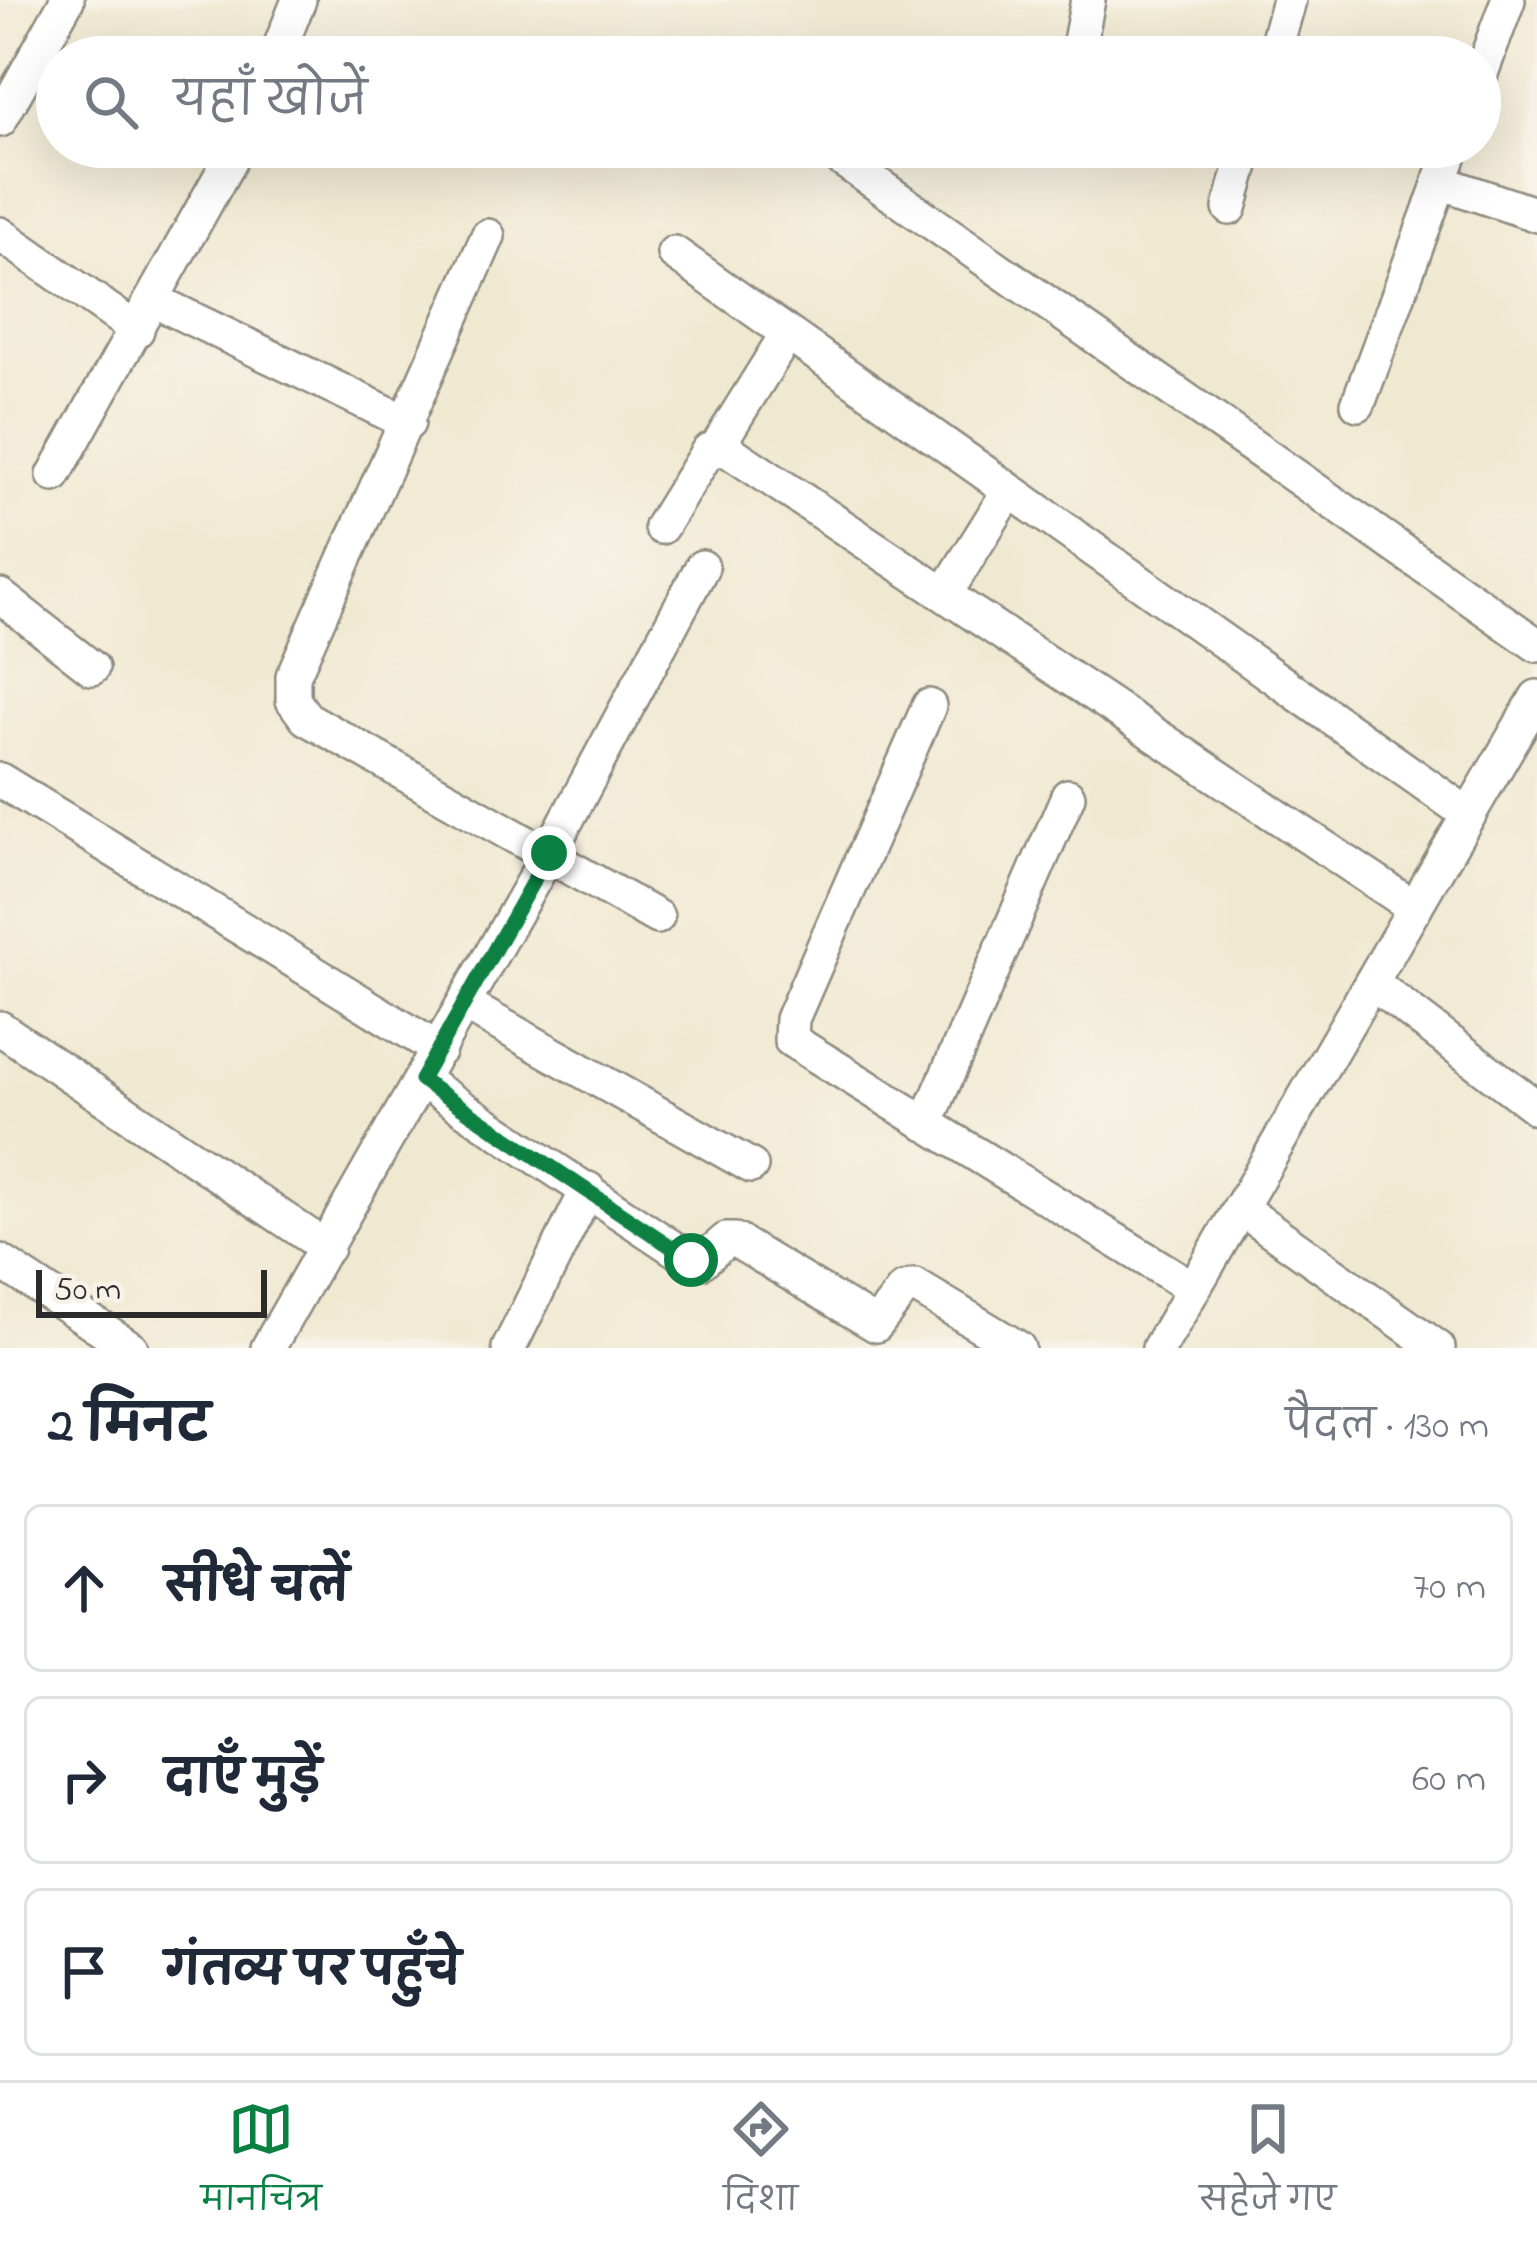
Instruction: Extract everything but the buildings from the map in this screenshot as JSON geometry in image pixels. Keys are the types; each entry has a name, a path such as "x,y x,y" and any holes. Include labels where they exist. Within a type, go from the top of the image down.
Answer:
{"street":[{"path":"47,36 67,0"},
{"path":"284,36 299,0"},
{"path":"1081,36 1088,0"},
{"path":"1279,36 1289,0"},
{"path":"1495,36 1508,0"},
{"path":"0,120 36,56"},
{"path":"54,475 226,168"},
{"path":"854,168 1537,645"},
{"path":"1230,208 1241,168"},
{"path":"1358,404 1445,168"},
{"path":"1440,182 1537,215"},
{"path":"0,234 145,315 408,423"},
{"path":"488,236 293,676 292,700 306,718 657,917"},
{"path":"674,253 1469,815"},
{"path":"661,527 788,334"},
{"path":"717,447 1415,908"},
{"path":"945,594 1009,490"},
{"path":"268,1348 549,853 702,567"},
{"path":"0,596 92,668"},
{"path":"1159,1348 1537,698"},
{"path":"929,706 790,1027 797,1046 1193,1288"},
{"path":"0,780 439,1050"},
{"path":"926,1124 1068,796"},
{"path":"1372,983 1537,1108"},
{"path":"464,1004 751,1166"},
{"path":"0,1028 327,1248"},
{"path":"421,1080 696,1262 726,1240 735,1240 873,1324 882,1322 903,1290 915,1286 1018,1348"},
{"path":"508,1348 588,1189"},
{"path":"1240,1208 1438,1348"},
{"path":"0,1261 130,1348"}],"route":[{"path":"549,853 421,1080 691,1260"}]}
